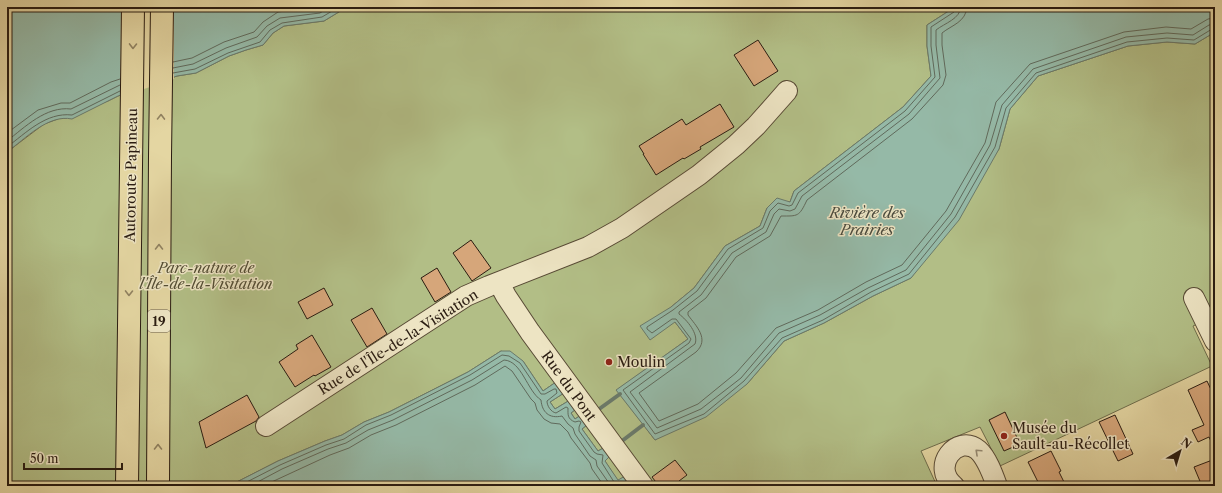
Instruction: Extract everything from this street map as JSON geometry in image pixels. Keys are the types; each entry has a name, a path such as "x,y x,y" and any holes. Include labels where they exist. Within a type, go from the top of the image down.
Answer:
{"highway":[{"name":"Autoroute Papineau","path":"127,486 133,7"},
{"name":"Autoroute Papineau","path":"158,486 162,7"}],"street":[{"name":"Rue de l'Île-de-la-Visitation","path":"266,426 466,296 588,246 607,237 653,208 699,175 736,145 756,126 787,91"},
{"name":"Rue du Pont","path":"499,283 506,296 562,376 640,483"},
{"path":"1194,298 1215,341"},
{"path":"954,486 949,482 945,474 945,461 952,451 967,446 976,449 981,453 994,476 996,486"}],"green space":[{"name":"Parc-nature de l'Île-de-la-Visitation","path":"347,7 955,7 927,25 927,46 931,76 903,107 794,191 790,202 767,208 760,226 725,246 694,288 671,307 675,322 688,339 617,390 655,440 747,384 784,341 824,323 873,296 911,278 999,149 1010,109 1038,76 1128,46 1167,42 1195,44 1215,32 1215,316 1193,326 1212,366 1000,466 980,427 921,451 937,486 628,486 632,483 626,475 618,481 605,461 605,447 598,451 582,429 588,424 581,415 575,419 571,413 576,409 570,400 555,409 550,402 564,393 556,382 543,391 523,361 501,351 468,372 389,412 364,422 342,435 278,461 229,486 7,486 7,152 44,124 118,96 177,76 196,73 229,56 263,45 273,33 284,26 324,21"}],"water":[{"path":"7,7 347,7 324,21 284,26 273,33 263,45 229,56 196,73 177,76 118,96 72,119 63,118 54,120 37,129 7,152"},
{"name":"Rivière des Prairies","path":"955,7 1215,7 1215,32 1195,44 1167,42 1128,46 1038,76 1010,109 999,149 959,220 911,278 873,296 824,323 784,341 747,384 706,417 655,440 616,390 688,339 675,322 650,340 640,326 671,307 694,288 725,246 760,226 767,208 777,198 790,202 794,191 903,107 931,76 927,46 927,25"},
{"path":"501,351 510,351 523,361 543,391 556,382 564,393 550,402 555,409 570,400 576,409 571,413 575,419 581,415 588,424 582,429 598,451 605,447 611,455 605,461 618,480 627,475 632,483 628,486 229,486 278,461 342,435 364,422 389,412 468,372"}],"pier":[{"path":"121,7 174,7 174,79 120,97"}],"building":[{"path":"758,40 778,71 754,86 734,55"},
{"path":"720,104 734,127 700,147 701,149 684,159 683,158 656,175 639,146 682,119 686,125"},
{"path":"471,240 491,268 472,281 453,253"},
{"path":"437,268 451,292 435,302 421,278"},
{"path":"324,288 333,305 307,319 298,302"},
{"path":"372,308 387,334 367,347 351,320"},
{"path":"312,335 331,367 315,376 314,375 295,387 279,362 298,349 296,345"},
{"path":"1207,381 1215,398 1215,450 1209,437 1198,442 1192,430 1204,425 1188,390"},
{"path":"247,395 259,417 256,421 206,448 199,422"},
{"path":"1005,412 1020,444 1004,451 989,420"},
{"path":"1115,415 1133,454 1118,461 1099,422"},
{"path":"1051,451 1061,471 1059,472 1066,486 1040,486 1028,462"},
{"path":"1215,459 1215,480 1202,486 1194,467"},
{"path":"675,460 687,475 679,481 683,486 659,486 652,477"}],"waterway":[{"path":"595,412 620,394"},
{"path":"618,444 643,425"}],"place":[{"name":"Moulin","path":"609,362"},
{"name":"Musée du Sault-au-Récollet","path":"1004,436"}]}
